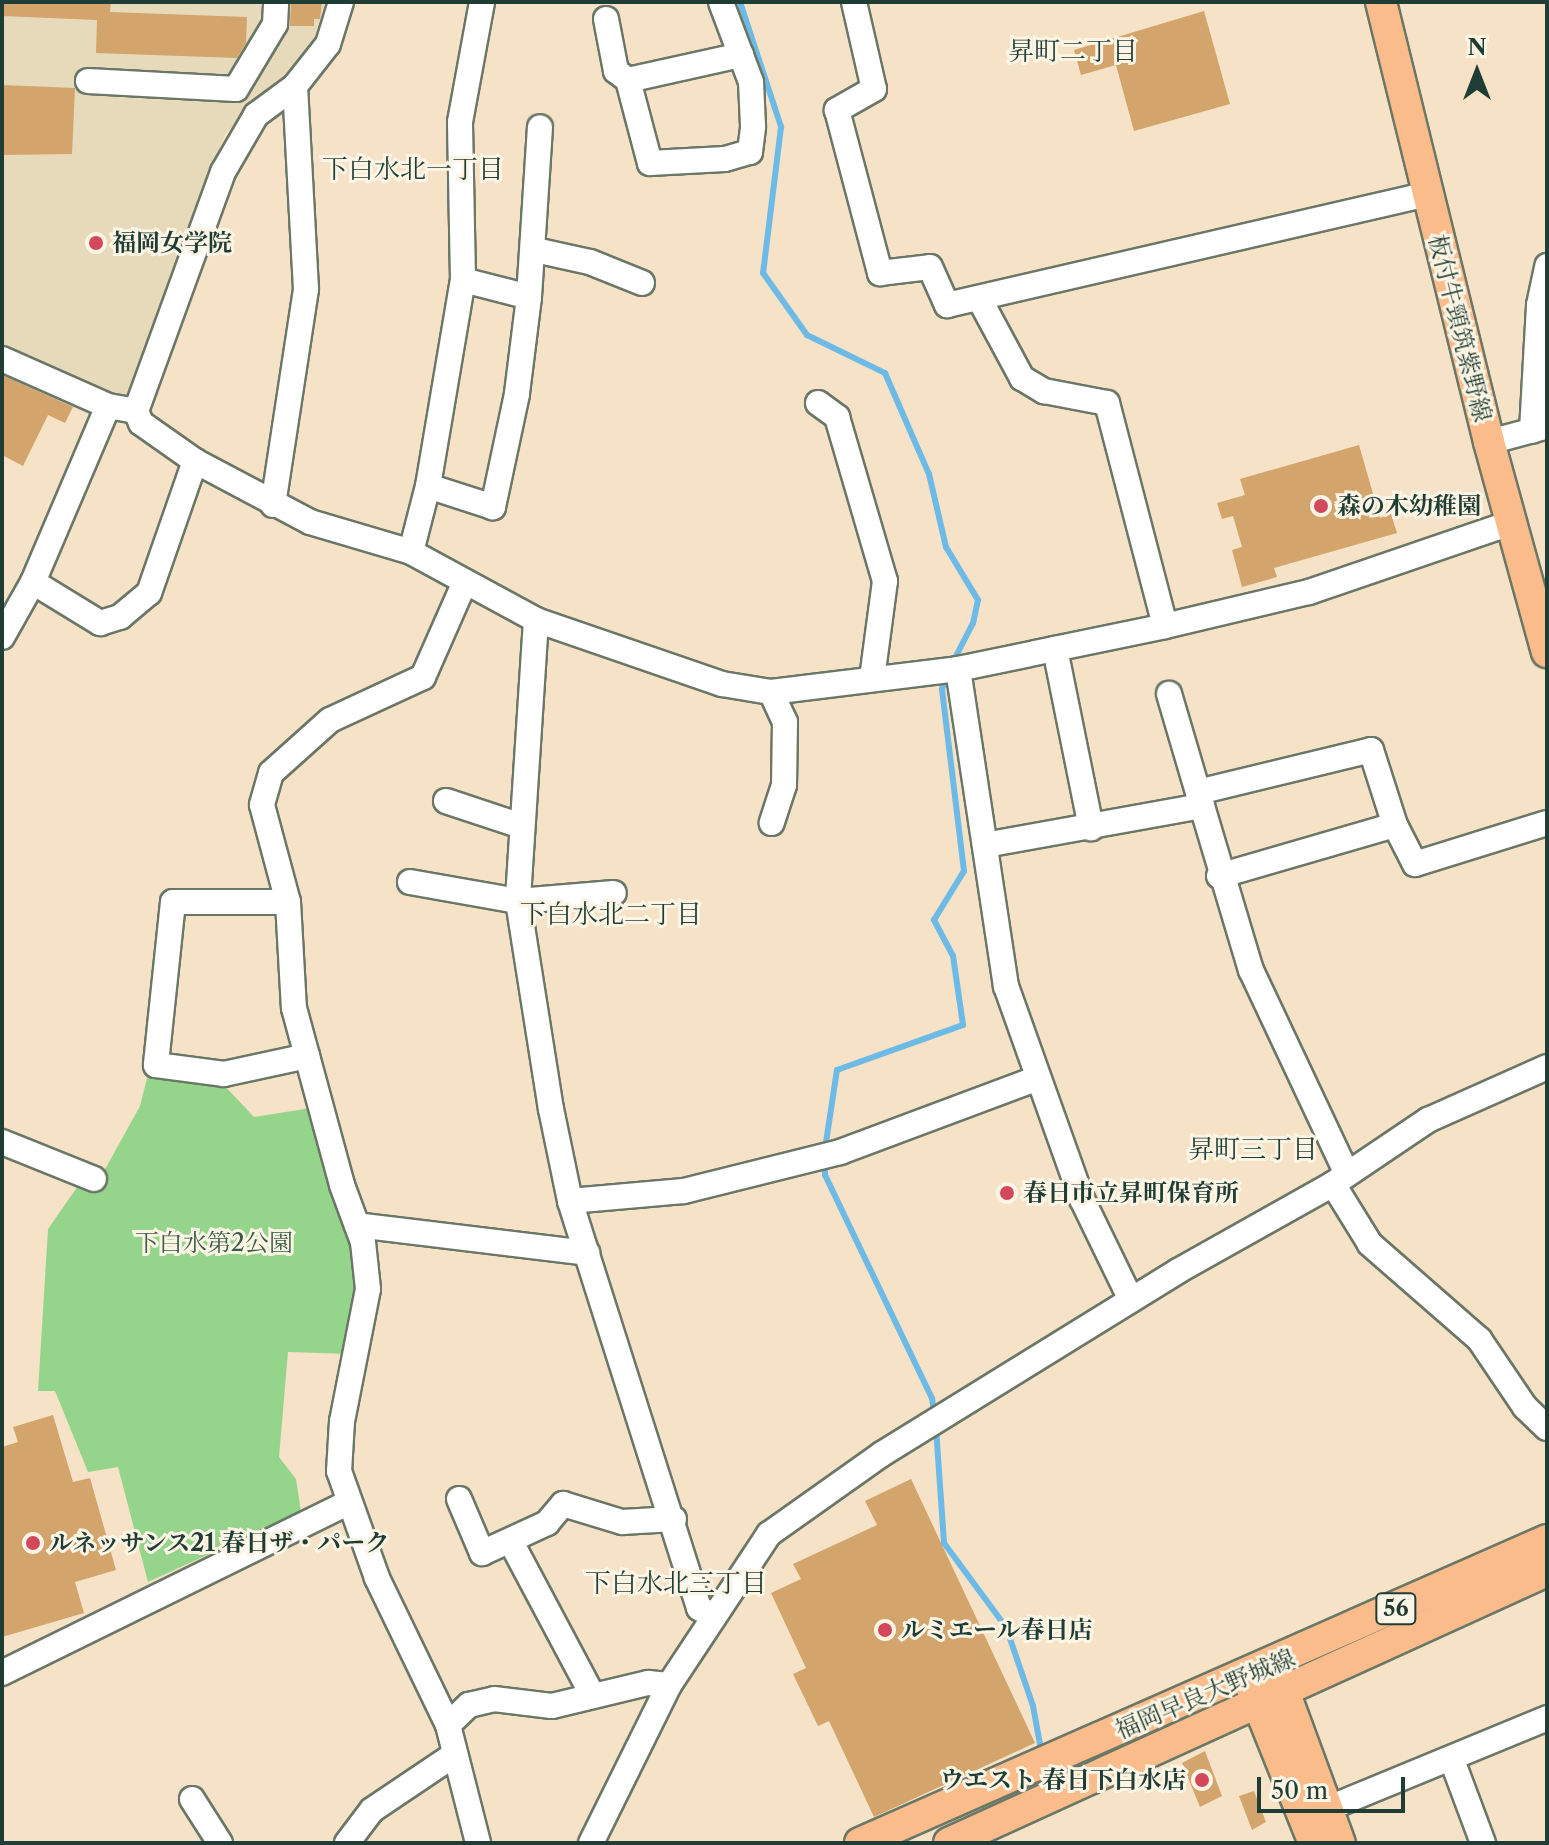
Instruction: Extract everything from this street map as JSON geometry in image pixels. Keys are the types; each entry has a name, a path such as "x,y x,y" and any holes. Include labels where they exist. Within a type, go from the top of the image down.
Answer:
{"main road":[{"name":"板付牛頸筑紫野線","path":"1381,2 1489,442 1511,523 1540,597 1547,652"},
{"name":"福岡早良大野城線","path":"949,1843 1272,1686 1547,1540"},
{"name":"福岡早良大野城線","path":"860,1843 1245,1676 1272,1686 1547,1571"},
{"path":"1272,1686 1329,1808 1340,1843"},
{"path":"1272,1686 1314,1843"}],"street":[{"path":"88,81 236,89 275,24 276,2"},
{"path":"341,2 328,44 295,86 256,115 223,172 136,411 141,423 195,461 310,522 411,552 464,584 536,620 722,684 771,692 958,669 1165,626 1309,592 1511,523"},
{"path":"411,552 428,486 463,280 460,122 482,2"},
{"path":"606,19 616,71 628,80 650,163 725,159 750,152 751,82 721,2"},
{"path":"854,2 874,89 837,110 838,128 880,273 930,267 947,305 980,300 1426,194"},
{"path":"628,80 741,55"},
{"path":"273,505 306,289 295,86"},
{"path":"428,486 493,507 517,394 535,250 540,127"},
{"path":"535,250 590,262 642,283"},
{"path":"1489,442 1540,429 1539,305 1547,266"},
{"path":"463,280 529,297"},
{"path":"980,300 1022,378 1044,391 1107,403 1165,626"},
{"path":"2,359 108,406 136,411"},
{"path":"818,403 837,417 885,581 872,679"},
{"path":"2,637 33,582 108,406"},
{"path":"33,582 100,623 120,617 149,593 195,461"},
{"path":"464,584 423,677 330,720 271,773 262,805 288,902 294,1008 357,1225 368,1289 342,1421 339,1471 348,1503 448,1725 478,1843"},
{"path":"536,620 518,901 570,1201 674,1519 699,1608 713,1616"},
{"path":"1055,649 1091,828"},
{"path":"958,669 1006,986 1082,1199 1131,1300"},
{"path":"771,692 785,722 784,785 772,823"},
{"path":"1169,694 1219,876 1251,970 1370,1244 1479,1339 1525,1407 1547,1428"},
{"path":"985,845 1091,828 1371,750 1395,825 1415,864 1547,823"},
{"path":"446,801 521,826"},
{"path":"1219,876 1395,825"},
{"path":"410,882 518,901 614,893"},
{"path":"288,902 173,902 156,1065 224,1074 307,1056"},
{"path":"591,1843 669,1685 769,1534 819,1495 1131,1300 1340,1179 1428,1120 1547,1067"},
{"path":"570,1201 684,1191 840,1152 1038,1078"},
{"path":"2,1142 94,1179"},
{"path":"357,1225 587,1253"},
{"path":"459,1499 482,1553 547,1523 563,1504 622,1522 674,1519"},
{"path":"2,1673 348,1503"},
{"path":"511,1542 593,1696"},
{"path":"448,1725 469,1705 494,1699 552,1706 648,1683 669,1685"},
{"path":"1329,1808 1452,1760 1547,1718"},
{"path":"347,1843 372,1810 454,1755"},
{"path":"1452,1760 1483,1843"},
{"path":"192,1799 220,1843"}],"shaded area":[{"name":"福岡女学院","path":"2,2 333,2 305,54 224,135 140,393 119,404 2,351"}],"green space":[{"name":"下白水第2公園","path":"149,1070 221,1082 254,1117 311,1108 353,1241 361,1287 348,1354 288,1352 279,1457 296,1479 301,1512 148,1582 118,1467 88,1472 55,1391 38,1391 48,1229 89,1170 103,1173 140,1106"}],"building":[{"path":"2,2 111,2 110,12 247,17 246,43 237,58 96,53 97,20 2,16"},
{"path":"291,2 322,2 320,19 314,19 314,26 290,26"},
{"path":"1204,11 1230,104 1134,131 1116,65 1081,75 1074,50"},
{"path":"2,85 75,88 72,154 2,155"},
{"path":"2,375 73,407 65,423 48,415 23,466 2,455"},
{"path":"1359,445 1380,518 1391,514 1397,533 1274,568 1277,577 1242,587 1232,550 1242,547 1233,516 1222,519 1217,503 1245,495 1240,479"},
{"name":"ルネッサンス21 春日ザ・パーク","path":"53,1415 73,1482 90,1478 116,1570 75,1582 84,1613 2,1637 2,1447 18,1442 13,1427"},
{"name":"ルミエール春日店","path":"911,1479 1035,1743 874,1817 829,1721 818,1726 793,1674 806,1668 771,1593 801,1579 793,1564 877,1525 865,1501"},
{"name":"ウエスト 春日下白水店","path":"1205,1751 1222,1796 1200,1807 1182,1763"},
{"path":"1254,1791 1266,1822 1252,1830 1239,1796"}],"waterway":[{"path":"740,2 781,127 763,273 807,335 885,373 929,474 946,547 978,600 973,623 952,664"},
{"path":"825,1149 837,1070 963,1025 953,956 934,920 964,871 942,689 946,678"},
{"path":"825,1160 825,1175 932,1398 934,1413"},
{"path":"936,1428 944,1543 1006,1627 1033,1706 1042,1755"}],"place":[{"name":"福岡女学院","path":"96,243"},
{"name":"森の木幼稚園","path":"1321,506"},
{"name":"春日市立昇町保育所","path":"1007,1193"},
{"name":"ルネッサンス21 春日ザ・パーク","path":"33,1543"},
{"name":"ルミエール春日店","path":"885,1630"},
{"name":"ウエスト 春日下白水店","path":"1202,1780"}],"district":[{"name":"昇町二丁目","path":"1073,52"},
{"name":"下白水北一丁目","path":"413,170"},
{"name":"下白水北二丁目","path":"611,915"},
{"name":"昇町三丁目","path":"1253,1150"},
{"name":"下白水北三丁目","path":"676,1584"}]}
